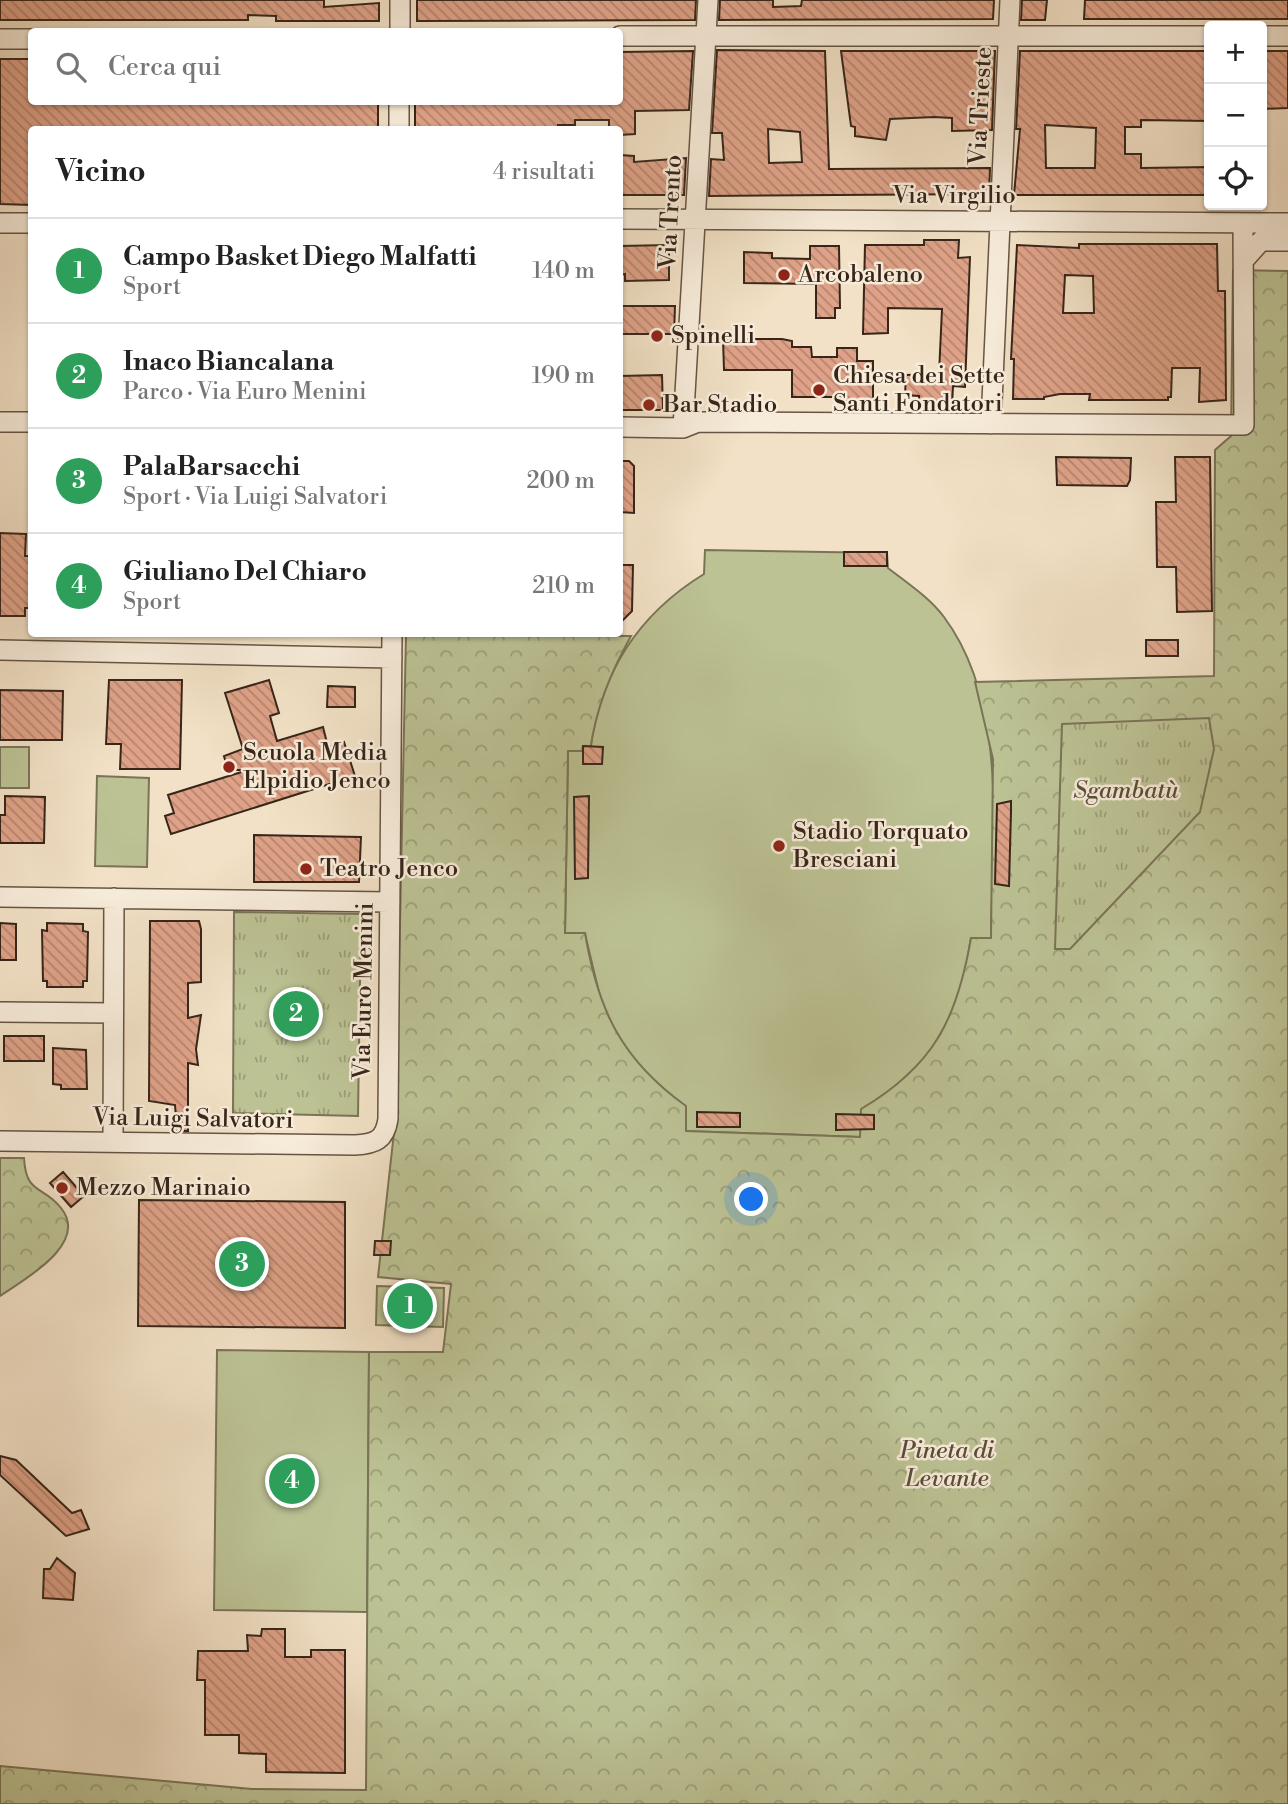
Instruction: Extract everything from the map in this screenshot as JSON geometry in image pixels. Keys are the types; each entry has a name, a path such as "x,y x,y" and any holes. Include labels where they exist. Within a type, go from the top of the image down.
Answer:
{"street":[{"path":"400,0 400,28"},
{"name":"Via Trento","path":"683,428 708,0"},
{"name":"Via Trieste","path":"991,424 1010,0"},
{"path":"623,36 1204,36"},
{"path":"1267,36 1288,36"},
{"path":"0,39 28,39"},
{"path":"399,105 399,126"},
{"name":"Via Virgilio","path":"623,219 1288,223"},
{"path":"0,223 28,223"},
{"path":"623,427 683,428 698,422 1244,425 1243,223"},
{"path":"1244,260 1261,241 1288,241"},
{"path":"0,422 28,422"},
{"name":"Via Euro Menini","path":"382,1137 388,1119 392,637"},
{"path":"0,650 392,658"},
{"path":"0,897 390,901"},
{"path":"113,1142 114,898"},
{"path":"0,1012 113,1013"},
{"name":"Via Luigi Salvatori","path":"0,1142 355,1145 376,1143 382,1137"}],"green space":[{"name":"Pineta di Levante","path":"1233,270 1288,271 1288,1804 0,1804 0,1766 252,1789 366,1790 369,1352 443,1352 451,1284 378,1277 396,1114 406,637 631,636 605,692 590,751 568,751 565,933 585,933 597,986 616,1031 645,1071 686,1106 686,1131 860,1137 861,1109 907,1076 938,1038 958,993 971,938 991,938 993,759 975,682 1214,676 1215,450 1231,436"},
{"name":"Stadio Torquato Bresciani","path":"705,550 887,553 888,568 925,597 944,617 965,652 979,690 988,730 992,772 994,815 991,939 971,938 962,989 947,1023 926,1058 886,1095 861,1137 686,1131 658,1086 640,1069 619,1039 602,1005 585,934 565,933 568,751 590,751 603,697 626,649 659,608 704,574"},
{"name":"Sgambatù","path":"1209,718 1214,749 1200,812 1070,949 1055,949 1062,724"},
{"path":"0,747 29,747 29,788 0,788"},
{"path":"97,776 149,778 147,867 95,866"},
{"path":"234,912 361,914 358,1116 233,1113"},
{"path":"0,1158 24,1158 25,1170 32,1184 61,1208 68,1221 67,1235 50,1260 0,1296"},
{"path":"377,1286 444,1288 443,1327 376,1325"},
{"path":"217,1350 369,1352 367,1612 214,1610"}],"building":[{"path":"0,0 324,0 324,7 379,3 379,21 276,21 276,16 248,15 248,20 0,20"},
{"path":"417,0 696,0 695,20 417,21"},
{"path":"720,0 773,0 773,7 801,6 802,0 994,0 993,19 719,20"},
{"path":"1022,0 1047,0 1045,20 1021,20"},
{"path":"1085,0 1288,0 1288,19 1084,19"},
{"path":"717,50 825,51 829,169 990,168 989,194 709,196 711,159 724,160 722,133 712,133","holes":["768,129 800,132 802,162 769,163"]},
{"path":"693,51 689,110 635,111 635,134 623,135 623,126 609,126 609,120 575,120 575,125 558,126 415,126 415,105 623,105 623,52"},
{"path":"841,51 995,51 992,130 952,131 952,118 934,117 890,119 886,140 855,136 855,127 851,126"},
{"path":"1020,51 1204,51 1204,121 1141,120 1141,127 1125,127 1125,154 1141,154 1141,168 1204,167 1204,195 1014,195 1020,129 1016,129","holes":["1045,125 1096,128 1095,168 1046,168"]},
{"path":"1267,51 1288,51 1288,108 1267,109"},
{"path":"0,59 28,59 28,105 378,105 378,126 28,126 28,205 0,204"},
{"path":"623,155 634,156 634,162 686,158 684,195 623,195"},
{"path":"924,240 959,240 958,258 970,257 965,387 953,386 952,406 919,406 919,396 905,395 906,375 939,374 942,309 888,308 888,333 863,334 865,245 924,245"},
{"path":"1079,244 1217,244 1218,291 1225,291 1226,400 1199,402 1200,368 1172,368 1171,397 1168,397 1168,400 1089,400 1090,394 1013,399 1014,359 1011,359 1017,245 1079,248","holes":["1065,275 1093,276 1094,313 1063,313"]},
{"path":"669,245 669,280 625,281 623,246"},
{"path":"810,246 839,246 840,308 835,308 835,318 816,318 816,284 744,283 744,252 772,253 772,258 810,259"},
{"path":"623,306 675,306 674,334 623,334"},
{"path":"723,339 792,341 792,347 811,347 812,357 837,357 837,348 857,348 857,361 873,361 873,405 846,405 846,397 792,397 792,370 724,370"},
{"path":"662,375 663,410 623,410 623,376"},
{"path":"1056,457 1131,458 1130,480 1127,486 1057,485"},
{"path":"1175,457 1210,457 1212,611 1177,612 1176,567 1157,567 1156,502 1176,502"},
{"path":"623,461 629,461 634,466 634,513 623,512"},
{"path":"0,533 26,534 28,608 25,608 25,616 0,616"},
{"path":"844,552 887,552 887,566 844,566"},
{"path":"623,565 633,565 632,611 623,620"},
{"path":"1146,640 1178,640 1178,656 1146,656"},
{"path":"109,680 182,680 180,769 120,769 121,744 106,744"},
{"path":"269,680 279,713 270,716 277,741 323,727 328,747 344,742 355,776 171,834 165,816 174,813 168,795 248,770 228,770 224,756 243,749 225,693"},
{"path":"328,686 355,687 355,707 327,707"},
{"path":"0,690 63,691 62,740 0,740"},
{"path":"583,746 603,747 602,764 583,764"},
{"path":"5,796 45,797 44,843 0,843 0,815 5,815"},
{"path":"589,796 588,878 575,879 574,797"},
{"path":"1011,801 1009,886 995,884 997,804"},
{"name":"Teatro Jenco","path":"254,835 361,837 359,882 254,882"},
{"path":"150,921 199,921 201,929 201,982 188,983 188,1018 201,1015 196,1049 198,1065 188,1063 188,1131 177,1131 175,1105 149,1101"},
{"path":"0,923 16,924 16,960 0,960"},
{"path":"47,923 83,924 83,931 88,932 87,981 83,981 83,987 47,987 47,981 43,981 42,930 47,931"},
{"path":"4,1036 44,1036 44,1061 4,1061"},
{"path":"53,1048 86,1050 87,1089 61,1089 61,1085 53,1084"},
{"path":"697,1112 740,1113 740,1127 697,1127"},
{"path":"836,1114 874,1115 874,1129 836,1130"},
{"name":"Mezzo Marinaio","path":"63,1172 84,1196 71,1207 50,1183"},
{"path":"139,1200 345,1202 345,1328 138,1326"},
{"path":"375,1241 391,1241 390,1255 374,1255"},
{"path":"0,1456 16,1460 72,1513 81,1510 89,1529 66,1536 0,1475"},
{"path":"57,1558 75,1573 73,1600 43,1598 44,1569 50,1569"},
{"path":"262,1629 285,1629 285,1657 311,1657 311,1650 345,1650 345,1773 266,1772 266,1754 239,1753 239,1735 205,1735 205,1680 197,1680 198,1651 248,1651 247,1635 261,1636"}],"place":[{"name":"Arcobaleno","path":"784,275"},
{"name":"Spinelli","path":"657,336"},
{"name":"Chiesa dei Sette Santi Fondatori","path":"819,390"},
{"name":"Bar Stadio","path":"649,405"},
{"name":"Scuola Media Elpidio Jenco","path":"229,767"},
{"name":"Stadio Torquato Bresciani","path":"779,846"},
{"name":"Teatro Jenco","path":"306,869"},
{"name":"Inaco Biancalana","path":"296,1014"},
{"name":"Mezzo Marinaio","path":"62,1188"},
{"name":"PalaBarsacchi","path":"242,1264"},
{"name":"Campo Basket Diego Malfatti","path":"410,1306"},
{"name":"Giuliano Del Chiaro","path":"292,1481"}]}
